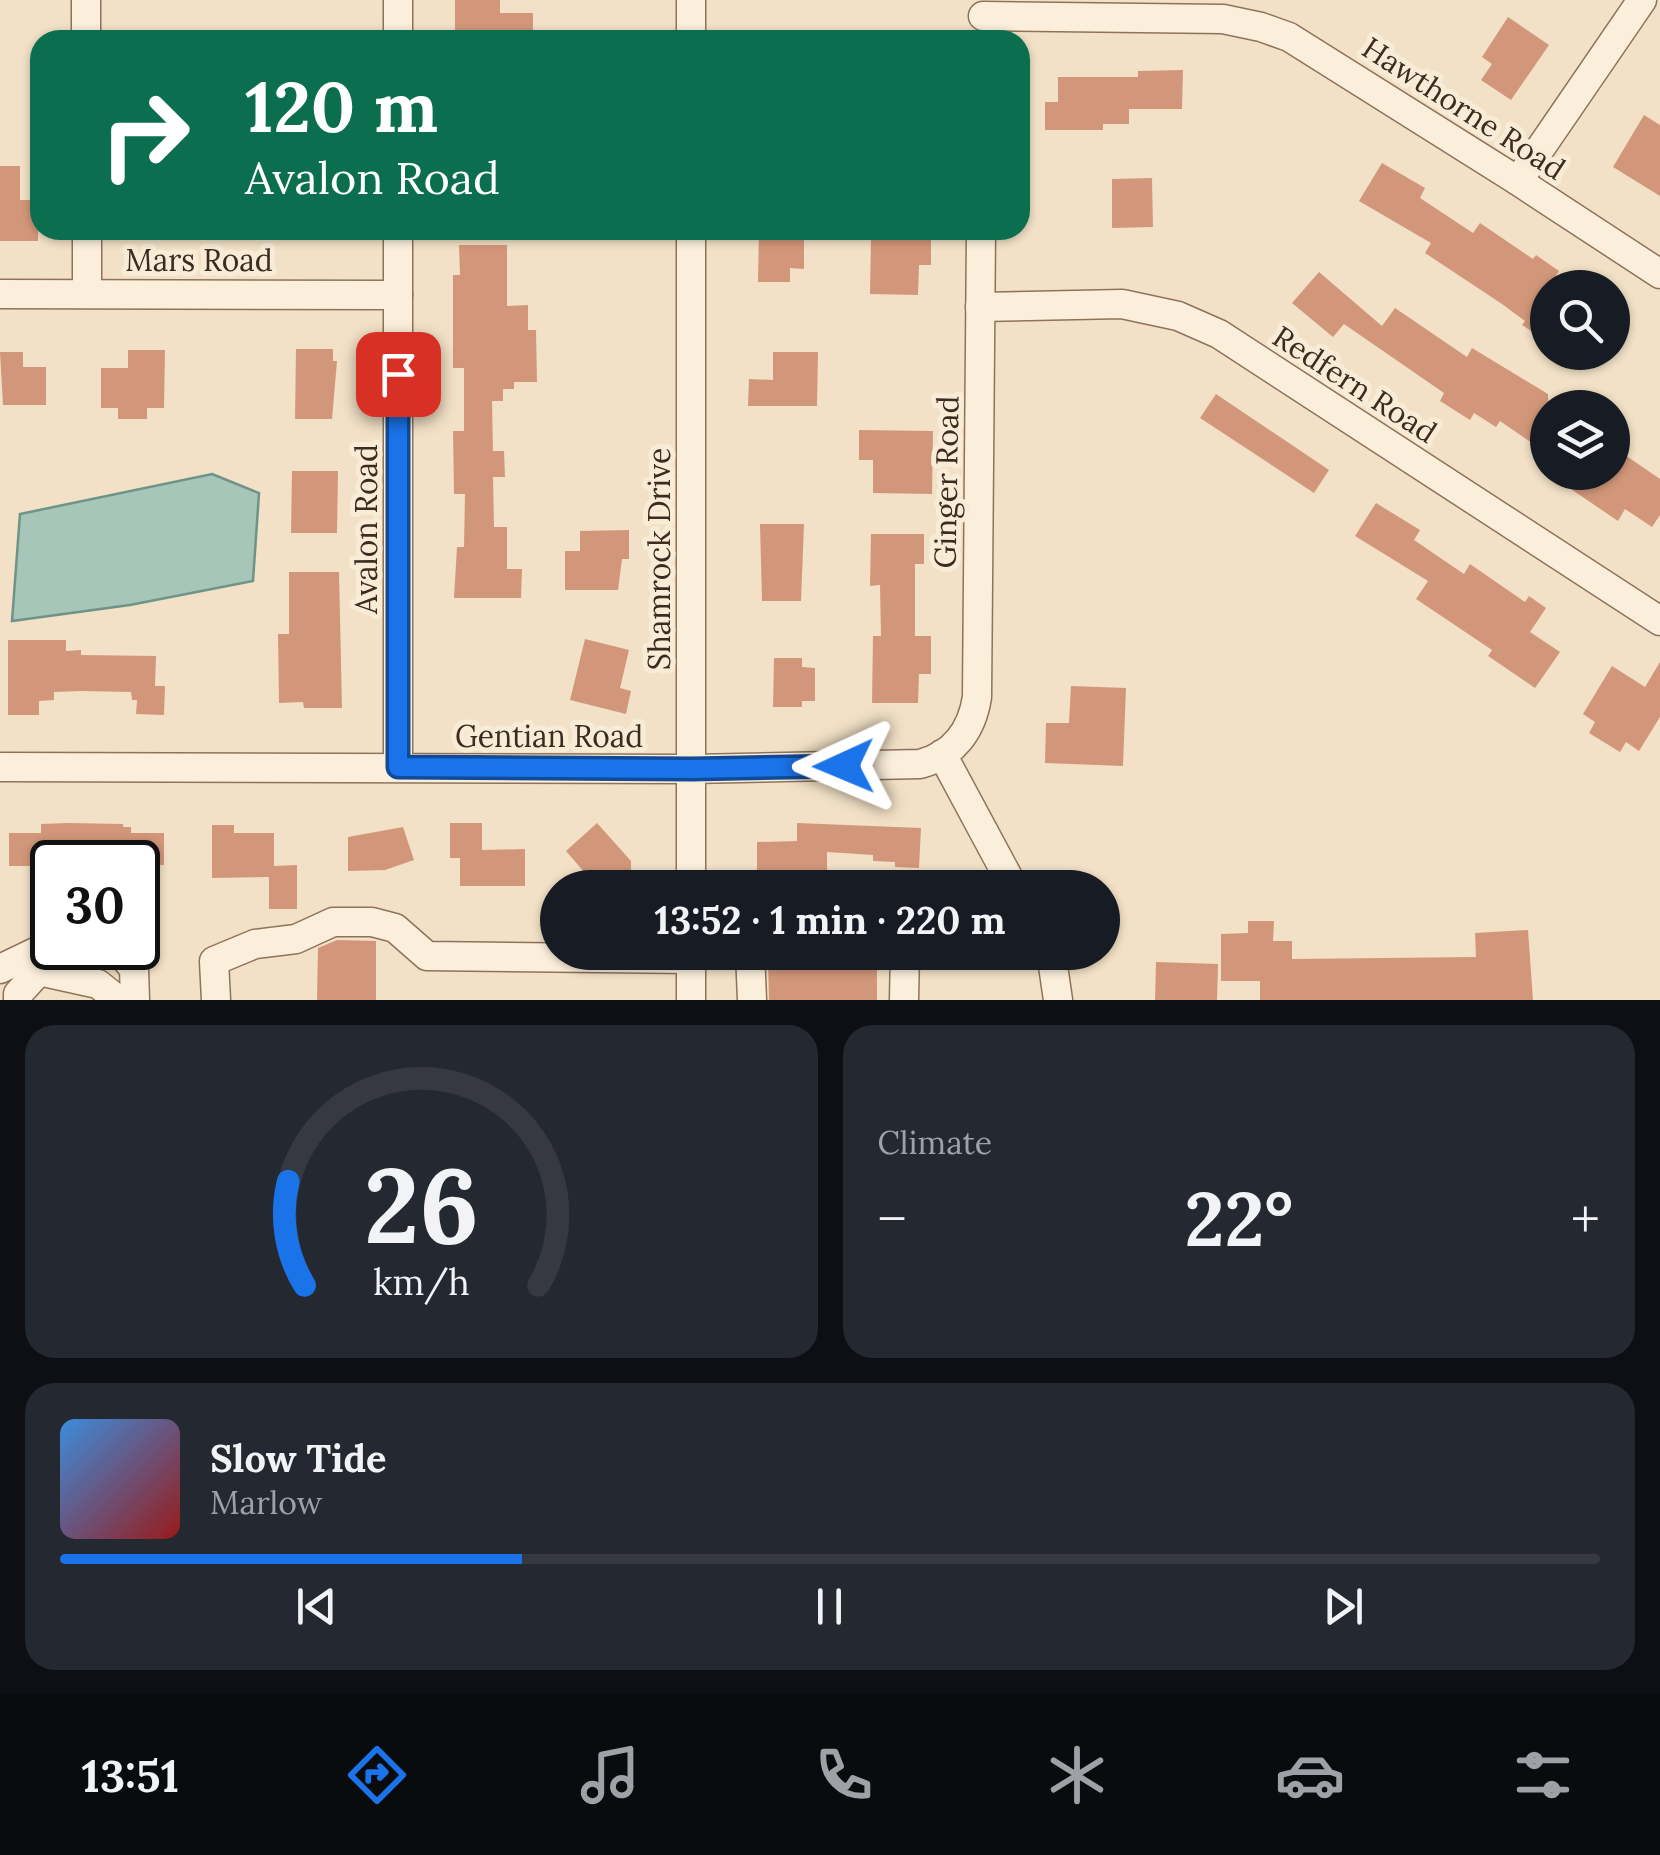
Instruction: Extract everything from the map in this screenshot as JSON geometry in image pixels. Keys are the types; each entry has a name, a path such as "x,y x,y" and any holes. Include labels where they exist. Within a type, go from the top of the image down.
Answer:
{"street":[{"path":"86,0 86,30"},
{"path":"398,0 398,30"},
{"path":"691,0 691,30"},
{"path":"1518,180 1642,0"},
{"name":"Hawthorne Road","path":"982,18 1223,19 1261,27 1315,51 1660,274"},
{"path":"87,240 87,292"},
{"name":"Avalon Road","path":"398,240 398,767"},
{"name":"Shamrock Drive","path":"691,240 691,870"},
{"name":"Ginger Road","path":"942,754 966,732 977,696 981,240"},
{"name":"Mars Road","path":"0,294 398,294"},
{"name":"Redfern Road","path":"980,307 1122,304 1178,316 1219,334 1660,621"},
{"path":"942,754 1004,870"},
{"name":"Gentian Road","path":"0,767 692,769 920,764 942,754"},
{"path":"216,1000 214,961 256,944 296,939 333,922 372,922 395,928 427,956 540,956"},
{"path":"0,968 30,954"},
{"path":"134,970 136,1000"},
{"path":"690,1000 691,970"},
{"path":"751,970 752,1000"},
{"path":"904,1000 905,970"},
{"path":"1054,970 1058,1000"},
{"path":"18,1000 18,994 39,971 98,984 118,1000"}],"shaded area":[{"path":"212,474 259,493 253,581 130,605 12,621 20,514"}],"building":[{"path":"455,0 500,0 500,13 533,13 533,30 455,30"},
{"path":"1508,17 1549,45 1511,100 1481,80 1492,64 1482,57"},
{"path":"1183,70 1182,109 1129,109 1129,124 1103,124 1103,130 1045,130 1045,102 1058,102 1058,77 1138,77 1138,71"},
{"path":"1644,115 1660,125 1660,196 1613,167"},
{"path":"1382,163 1425,188 1420,198 1473,233 1480,223 1533,259 1536,255 1558,270 1530,270 1530,330 1522,325 1525,321 1502,304 1425,253 1431,243 1359,201"},
{"path":"0,166 20,166 20,200 30,200 30,240 38,241 0,241"},
{"path":"1152,178 1153,227 1112,228 1112,179"},
{"path":"759,240 804,240 804,269 790,268 790,282 758,282"},
{"path":"871,240 931,240 931,265 919,265 918,295 870,294"},
{"path":"459,245 507,245 507,306 528,305 528,330 536,330 537,382 514,382 514,389 503,389 503,401 492,401 493,451 504,451 505,477 493,477 494,527 507,527 507,569 522,569 521,598 454,598 457,547 464,547 465,494 454,494 453,431 464,431 464,368 453,368 453,275 460,275"},
{"path":"1319,272 1382,326 1395,308 1467,357 1472,348 1541,390 1530,390 1530,442 1500,421 1496,427 1474,413 1470,420 1440,401 1444,393 1344,324 1333,337 1292,303"},
{"path":"296,349 333,349 333,361 337,361 332,419 295,419"},
{"path":"128,350 165,350 164,408 147,408 147,419 118,419 118,408 101,408 101,368 128,368"},
{"path":"0,352 23,352 23,367 46,367 46,405 3,405"},
{"path":"773,352 818,352 817,406 748,406 749,379 773,380"},
{"path":"1216,394 1329,470 1314,493 1200,418"},
{"path":"859,430 933,431 932,494 873,493 873,460 859,460"},
{"path":"1630,458 1660,479 1660,515 1652,527 1625,509 1618,521 1572,490 1630,490"},
{"path":"292,471 338,471 337,533 291,533"},
{"path":"1376,503 1420,530 1414,540 1464,574 1470,564 1525,602 1529,596 1546,608 1530,632 1560,652 1535,688 1488,656 1492,650 1416,599 1428,581 1355,536"},
{"path":"760,524 804,524 801,601 762,601"},
{"path":"629,530 629,559 622,559 618,590 565,590 565,551 580,551 580,531"},
{"path":"871,534 924,534 924,564 915,564 915,636 931,636 931,674 919,674 918,703 872,703 873,636 881,636 880,585 870,586"},
{"path":"289,572 339,572 342,708 304,708 303,702 279,703 278,634 289,634"},
{"path":"585,639 629,650 620,688 631,691 626,714 570,700"},
{"path":"8,640 66,640 66,651 81,650 81,655 156,656 155,686 165,686 164,715 136,714 137,700 132,700 131,692 81,691 54,692 54,700 39,701 39,715 8,715"},
{"path":"774,658 802,658 802,667 815,668 815,701 802,701 802,707 773,707"},
{"path":"1660,662 1660,717 1639,751 1626,742 1620,752 1589,733 1595,722 1583,714 1612,666 1645,687"},
{"path":"1071,686 1126,688 1123,766 1045,763 1046,723 1069,723"},
{"path":"450,823 482,823 482,850 525,849 525,886 460,886 460,858 450,858"},
{"path":"597,823 631,861 631,870 582,870 566,851"},
{"path":"797,823 921,828 919,868 873,861 873,855 827,852 827,870 757,870 757,842 797,841"},
{"path":"41,824 123,824 131,827 131,833 164,833 164,865 160,865 160,840 30,840 30,866 9,866 9,833 41,833"},
{"path":"212,825 234,825 234,833 274,833 274,866 297,865 297,909 269,909 269,877 212,878"},
{"path":"403,827 414,860 385,870 348,871 348,837"},
{"path":"1248,921 1274,921 1273,941 1292,941 1292,959 1476,957 1475,933 1528,930 1533,1000 1260,1000 1260,981 1221,981 1221,934 1248,933"},
{"path":"337,940 376,941 376,1000 317,1000 318,948"},
{"path":"1156,962 1218,964 1217,1000 1155,1000"},
{"path":"768,970 877,970 877,1000 769,1000"}],"route":[{"path":"398,374 398,767 844,766"}]}
